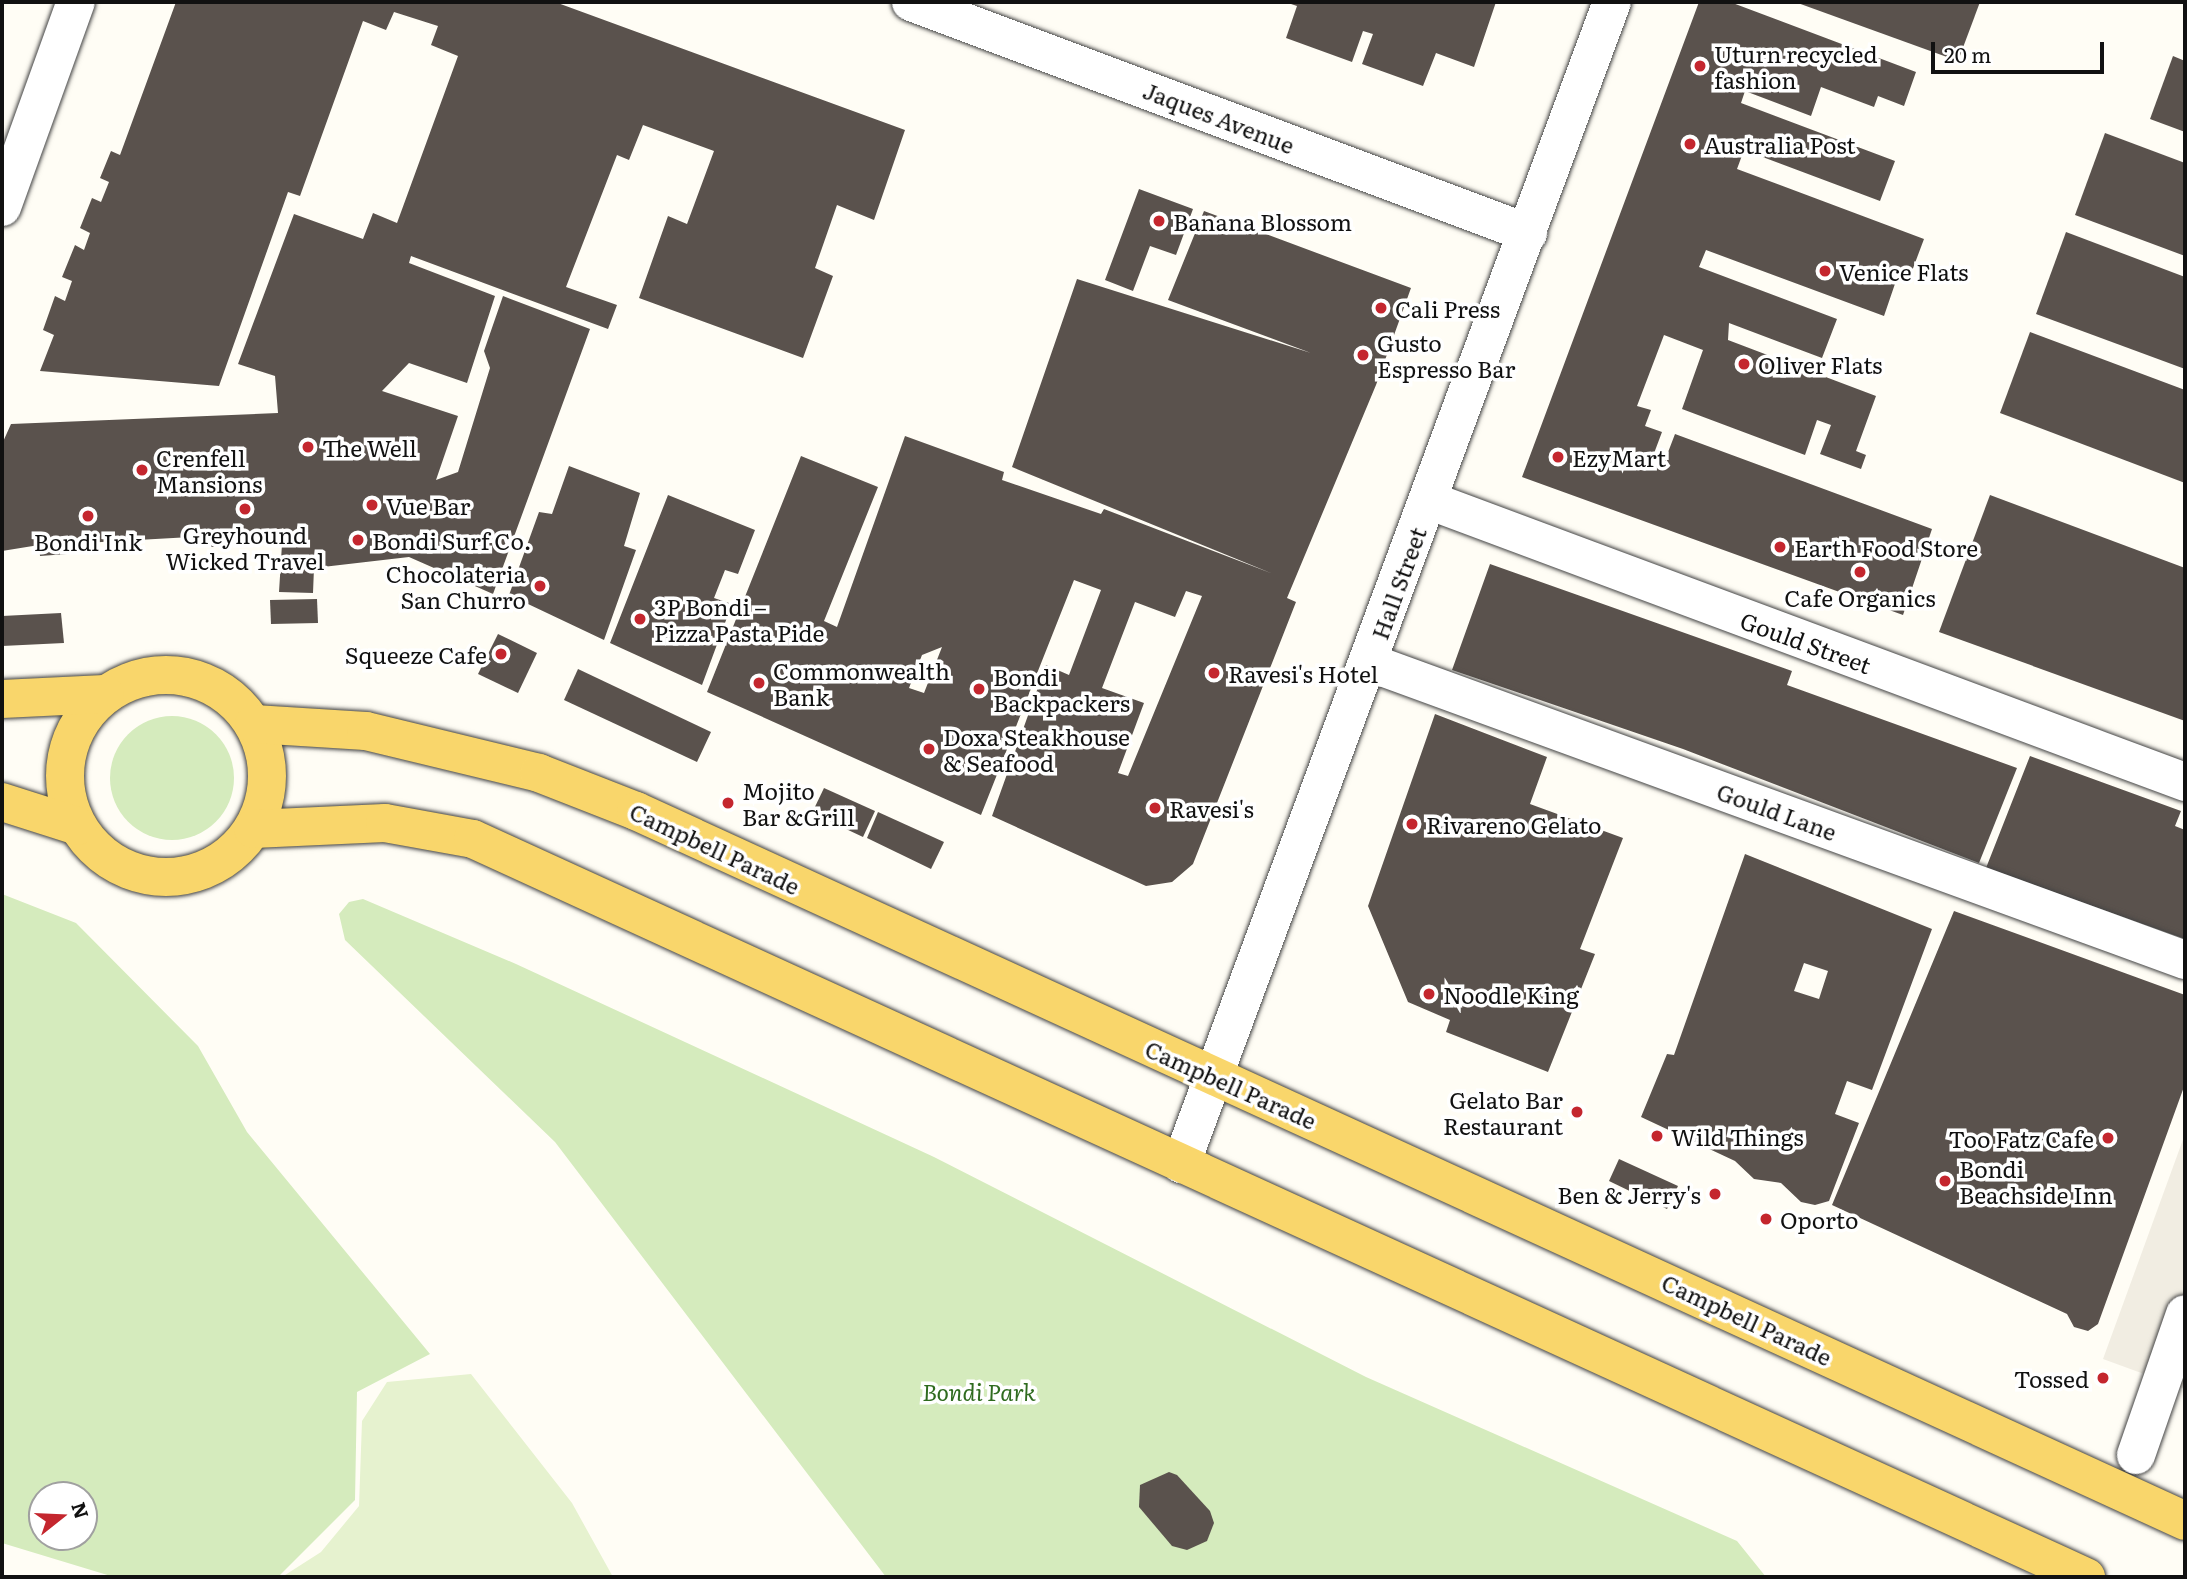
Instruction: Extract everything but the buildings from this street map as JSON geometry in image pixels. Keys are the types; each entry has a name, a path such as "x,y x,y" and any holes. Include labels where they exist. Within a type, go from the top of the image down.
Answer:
{"main road":[{"path":"170,674 220,688 254,724 268,776 264,804 253,829 232,854 204,871 176,878 147,876 118,866 95,849 77,826 65,779 70,740 84,714 105,694 124,682 170,674"},
{"path":"2,699 105,694"},
{"name":"Campbell Parade","path":"254,724 366,731 539,773 636,811 2185,1521"},
{"path":"2,803 77,826"},
{"path":"253,829 385,823 473,839 2086,1577"}],"street":[{"path":"2,208 76,2"},
{"name":"Jaques Avenue","path":"911,2 1528,233"},
{"name":"Hall Street","path":"1181,1164 1612,2"},
{"name":"Gould Street","path":"1428,500 2185,782"},
{"name":"Gould Lane","path":"1368,662 2185,960"},
{"path":"2136,1455 2185,1314"}],"green space":[{"path":"172,716 196,720 216,734 230,754 234,778 230,802 216,822 196,836 172,840 148,836 128,822 114,802 110,778 114,754 128,734 148,720"},
{"path":"2,894 76,923 198,1046 247,1132 430,1354 357,1392 355,1500 278,1577 114,1577 28,1551 98,1551 98,1481 28,1481 28,1551 2,1543"},
{"name":"Bondi Park","path":"363,899 516,964 934,1157 1366,1377 1737,1541 1766,1577 886,1577 555,1142 345,940 339,914 349,902"},
{"path":"471,1374 572,1503 613,1577 282,1577 321,1552 359,1506 362,1421 387,1382"}],"shaded area":[{"path":"2185,1134 2185,1389 2103,1359"}],"place":[{"name":"Uturn recycled fashion","path":"1700,66"},
{"name":"Australia Post","path":"1690,144"},
{"name":"Banana Blossom","path":"1159,221"},
{"name":"Venice Flats","path":"1825,271"},
{"name":"Cali Press","path":"1381,308"},
{"name":"Gusto Espresso Bar","path":"1363,355"},
{"name":"Oliver Flats","path":"1744,364"},
{"name":"The Well","path":"308,447"},
{"name":"EzyMart","path":"1558,457"},
{"name":"Crenfell Mansions","path":"142,470"},
{"name":"Vue Bar","path":"372,505"},
{"name":"Greyhound Wicked Travel","path":"245,509"},
{"name":"Bondi Ink","path":"88,516"},
{"name":"Bondi Surf Co.","path":"358,540"},
{"name":"Earth Food Store","path":"1780,547"},
{"name":"Cafe Organics","path":"1860,572"},
{"name":"Chocolateria San Churro","path":"540,586"},
{"name":"3P Bondi – Pizza Pasta Pide","path":"640,619"},
{"name":"Squeeze Cafe","path":"501,654"},
{"name":"Ravesi's Hotel","path":"1214,673"},
{"name":"Commonwealth Bank","path":"759,683"},
{"name":"Bondi Backpackers","path":"979,689"},
{"name":"Doxa Steakhouse & Seafood","path":"929,749"},
{"name":"Mojito Bar &Grill","path":"728,803"},
{"name":"Ravesi's","path":"1155,808"},
{"name":"Rivareno Gelato","path":"1412,824"},
{"name":"Noodle King","path":"1429,994"},
{"name":"Gelato Bar Restaurant","path":"1577,1112"},
{"name":"Wild Things","path":"1657,1136"},
{"name":"Too Fatz Cafe","path":"2108,1138"},
{"name":"Bondi Beachside Inn","path":"1945,1181"},
{"name":"Ben & Jerry's","path":"1715,1194"},
{"name":"Oporto","path":"1766,1219"},
{"name":"Tossed","path":"2103,1378"}]}
